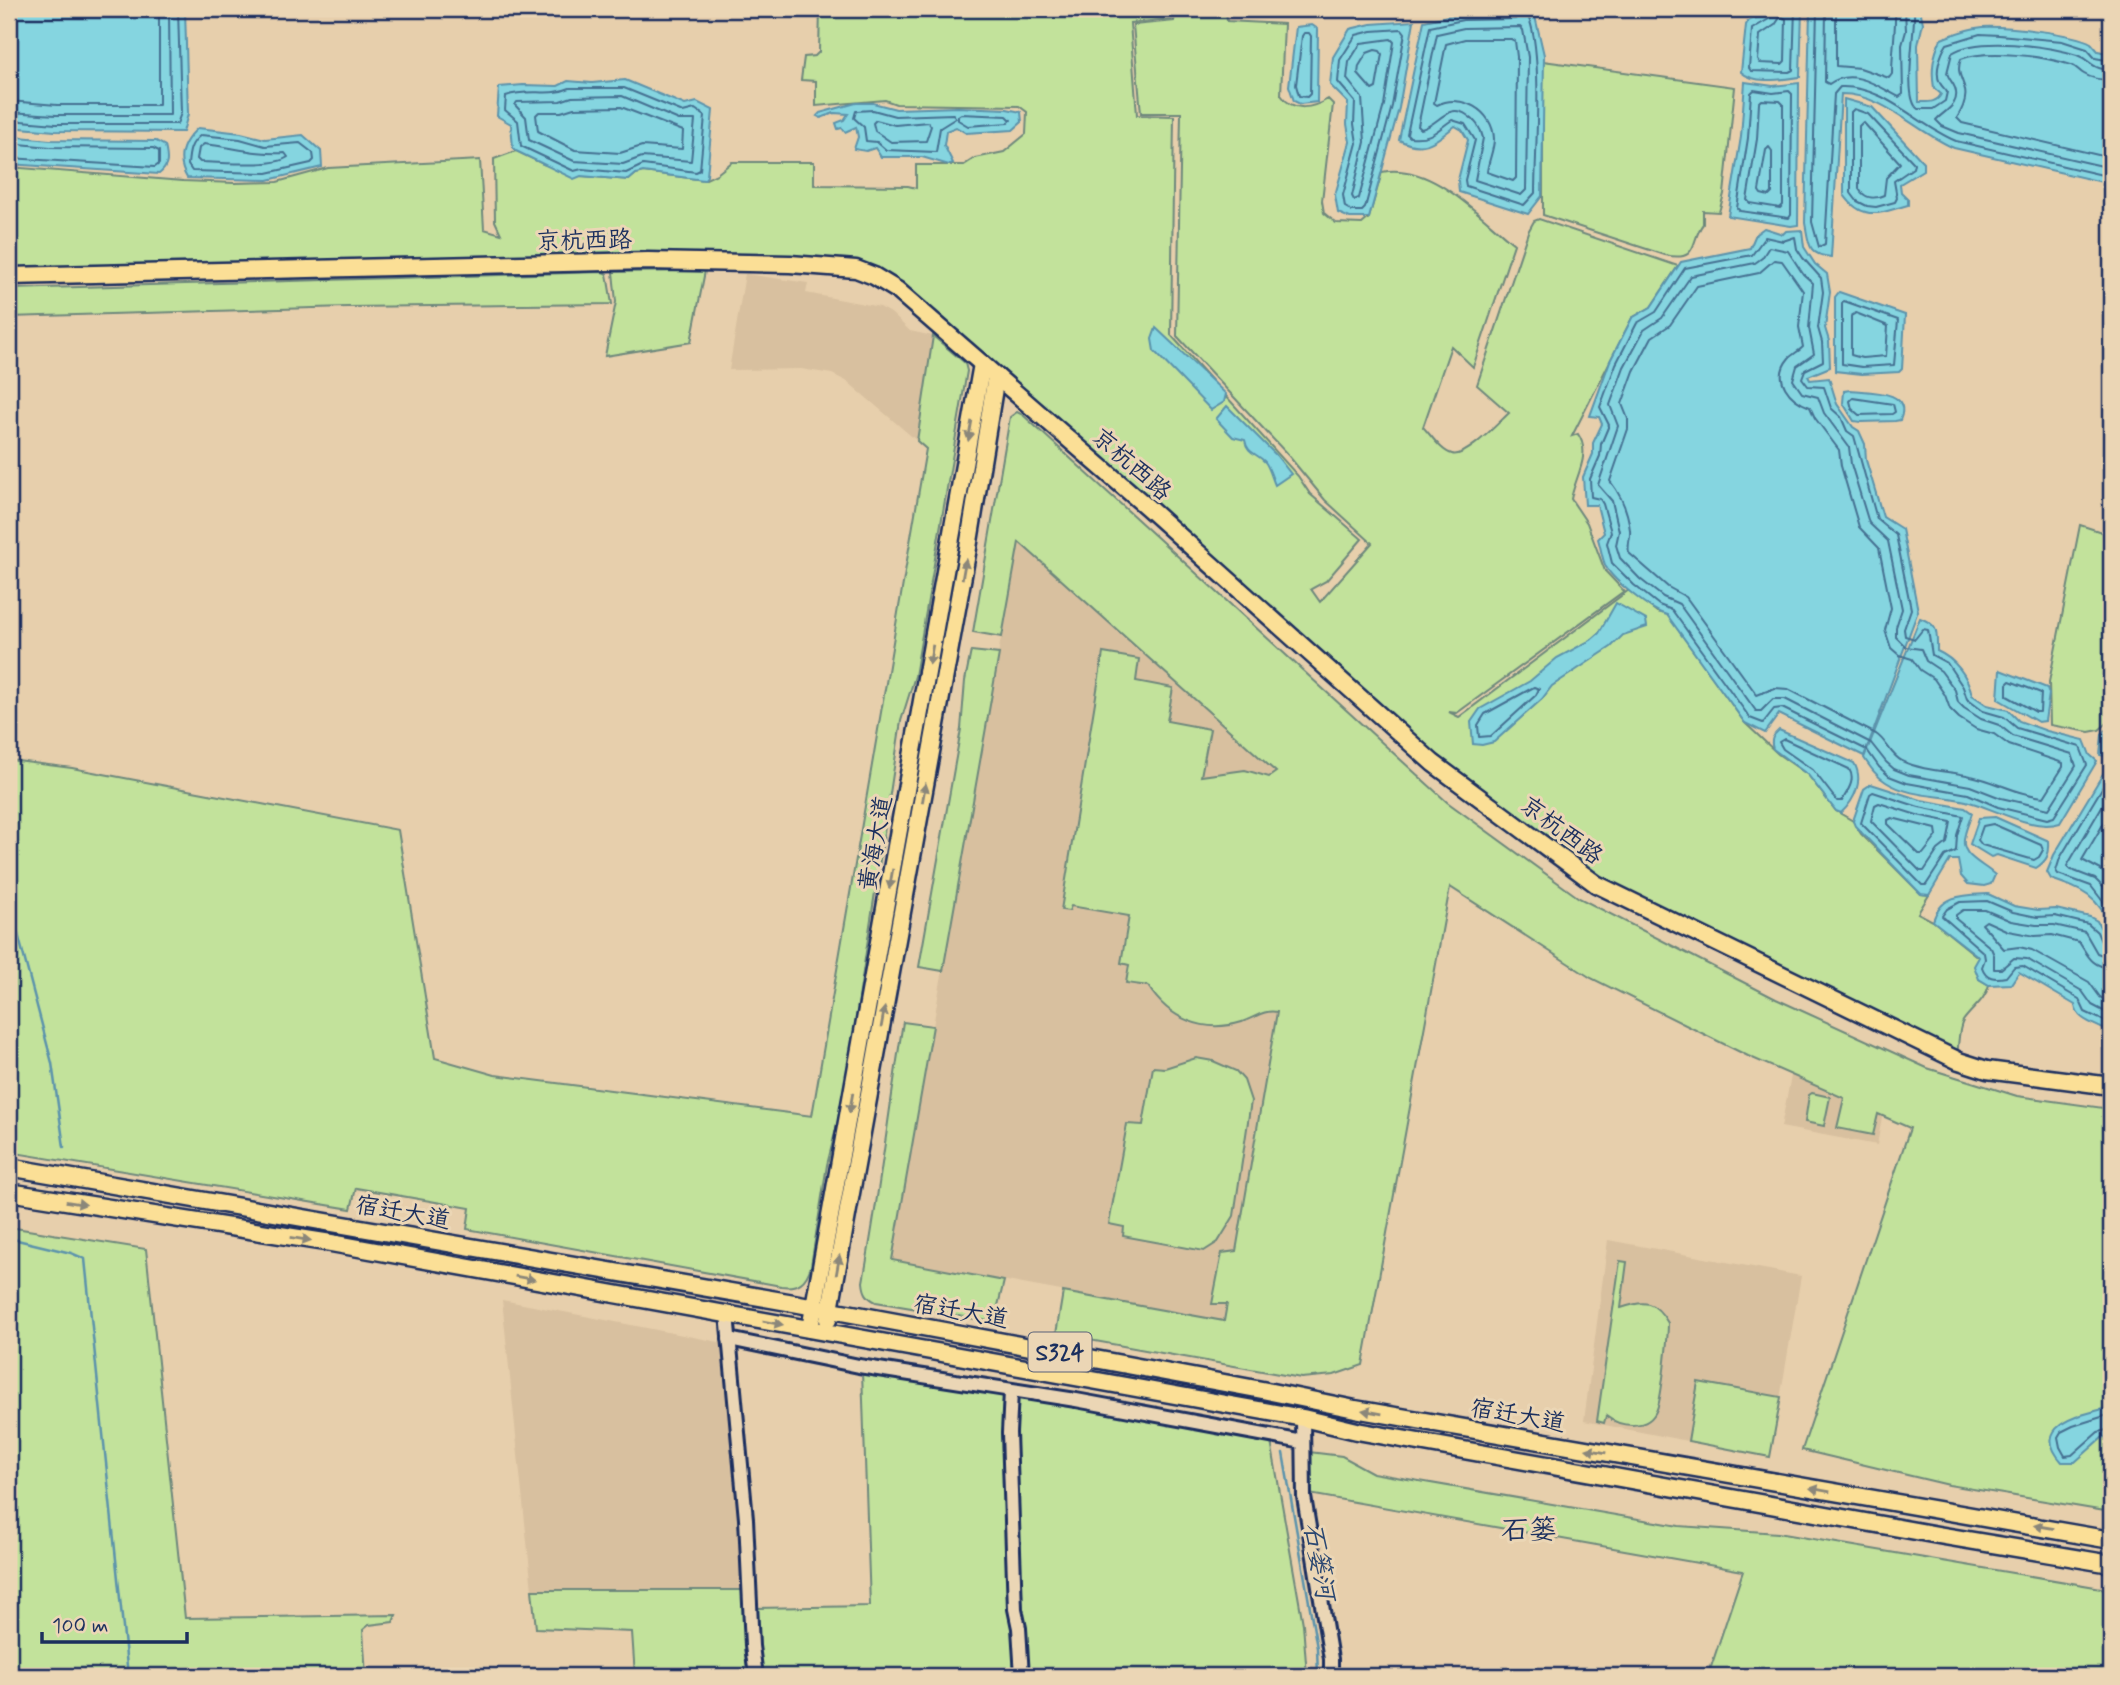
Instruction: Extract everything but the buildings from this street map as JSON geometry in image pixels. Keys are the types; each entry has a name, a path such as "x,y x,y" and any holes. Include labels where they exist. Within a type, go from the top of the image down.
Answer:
{"main road":[{"name":"京杭西路","path":"9,275 648,261 790,264 856,269 897,290 1147,507 1433,763 1597,884 1959,1061 1987,1070 2111,1086"},
{"name":"黄海大道","path":"818,1331 982,364"},
{"name":"黄海大道","path":"822,1308 968,548 996,376"},
{"name":"宿迁大道","path":"9,1167 822,1308 1250,1387 1368,1412 2111,1539"},
{"name":"宿迁大道","path":"9,1192 331,1243 1860,1522 2111,1564"},
{"path":"2079,1558 2111,1571"}],"street":[{"path":"727,1314 746,1519 756,1676"},
{"path":"729,1339 859,1366 1076,1400 1303,1443"},
{"path":"1011,1391 1009,1433 1014,1596 1022,1676"},
{"path":"1303,1419 1304,1497 1331,1659 1331,1676"}],"shaded area":[{"path":"745,274 808,283 806,293 880,307 891,313 910,331 933,336 917,441 848,382 832,374 801,369 729,370"},
{"path":"1018,541 1313,804 1236,1252 1222,1253 1213,1303 1228,1304 1224,1321 892,1260"},
{"path":"1793,1066 1888,1084 1877,1145 1781,1127"},
{"path":"1608,1240 1801,1276 1770,1457 1584,1421"},
{"path":"502,1300 724,1343 744,1590 532,1590"}],"green space":[{"path":"820,9 1174,9 1172,19 1130,23 1137,115 1174,116 1171,335 1298,476 1310,494 1362,539 1326,581 1311,589 1320,602 1372,543 1325,500 1288,455 1177,336 1181,113 1141,113 1133,25 1174,21 1176,9 1226,9 1227,21 1284,24 1281,95 1297,107 1316,105 1328,99 1333,104 1322,201 1324,213 1336,223 1362,224 1369,218 1382,172 1400,171 1418,175 1453,193 1514,244 1473,367 1451,346 1423,427 1440,446 1452,454 1465,451 1482,439 1509,413 1477,385 1534,221 1539,219 1678,266 1651,307 1632,318 1572,436 1578,434 1582,442 1583,458 1571,499 1587,523 1605,571 1624,591 1457,713 1449,712 1459,717 1629,590 1657,612 1667,614 1745,723 1778,754 1808,775 1836,811 1853,821 1861,834 1921,894 1929,895 1918,913 1933,921 1979,958 1979,979 1989,985 1981,1000 1963,1021 1957,1055 1605,884 1424,747 903,285 844,262 9,270 9,167 235,183 277,182 328,168 480,160 484,229 501,234 495,221 494,159 516,151 543,164 581,176 629,180 643,172 704,180 732,162 814,162 814,185 916,188 916,165 964,165 975,158 1004,152 1026,134 1027,112 1019,106 896,104 885,100 816,106 816,81 801,80 804,57 815,56 819,52"},
{"path":"1543,61 1735,87 1724,194 1719,212 1703,211 1703,224 1689,253 1676,257 1665,255 1543,215"},
{"path":"705,271 691,342 605,356 616,302 613,272"},
{"path":"607,274 612,304 347,307 9,317 9,289"},
{"path":"933,336 965,363 967,371 915,676 901,721 844,1097 827,1165 811,1266 804,1280 797,1285 781,1286 467,1229 470,1208 356,1188 351,1209 9,1152 9,760 72,768 398,830 435,1058 495,1075 812,1116 926,449 917,441"},
{"path":"1017,412 1447,802 1579,898 1776,999 1927,1068 2017,1096 2111,1109 2111,1512 1949,1485 1802,1450 1910,1128 1878,1114 1873,1135 1837,1128 1844,1098 1748,1056 1591,978 1450,887 1363,1365 1334,1375 1301,1378 1056,1334 1063,1292 1224,1321 1227,1304 1212,1304 1222,1253 1236,1251 1277,1012 1264,1013 1228,1025 1201,1025 1189,1021 1166,1007 1148,986 1126,983 1129,965 1121,963 1129,916 1071,906 1069,911 1061,910 1103,653 1139,659 1136,681 1173,688 1167,721 1210,729 1201,776 1245,770 1269,777 1276,772 1019,542 1002,637 973,632 1010,417"},
{"path":"2080,525 2111,535 2111,720 2099,730 2089,732 2050,725 2049,682"},
{"path":"971,651 999,654 943,971 919,967 961,729 965,681"},
{"path":"903,1022 933,1026 892,1260 1004,1281 994,1322 876,1302 864,1289"},
{"path":"1196,1058 1213,1061 1236,1071 1244,1080 1251,1101 1234,1216 1218,1242 1204,1251 1123,1236 1124,1227 1109,1224 1127,1124 1143,1125 1153,1067 1165,1068"},
{"path":"1812,1093 1830,1097 1824,1126 1805,1122 1809,1095"},
{"path":"9,1227 146,1249 185,1618 396,1615 393,1622 369,1625 363,1630 366,1676 9,1676"},
{"path":"1620,1261 1627,1262 1621,1308 1648,1304 1658,1310 1668,1323 1663,1380 1657,1409 1648,1421 1634,1425 1619,1423 1606,1416 1604,1423 1597,1421"},
{"path":"862,1371 1270,1436 1303,1624 1307,1676 635,1676 632,1632 536,1628 532,1590 744,1590 755,1608 870,1606"},
{"path":"1698,1382 1781,1397 1770,1457 1688,1441"},
{"path":"1309,1452 1342,1456 1373,1473 1679,1526 1778,1533 2101,1588 2111,1597 2111,1676 1708,1676 1743,1571 1309,1494"}],"water":[{"path":"9,9 185,9 188,114 183,132 55,131 9,127"},
{"path":"1765,9 1802,9 1800,77 1762,80 1741,72 1746,25 1748,21 1764,14"},
{"path":"1810,9 1920,9 1923,23 1918,45 1919,102 1935,100 1941,94 1934,88 1933,75 1934,57 1941,39 1967,30 1993,27 2055,33 2082,39 2091,43 2098,51 2111,54 2111,184 1954,148 1886,107 1871,100 1841,94 1831,257 1817,254 1810,247 1805,223"},
{"path":"1534,12 1544,55 1542,196 1528,214 1459,192 1458,180 1468,140 1462,130 1455,126 1436,140 1423,145 1399,140 1424,21 1462,13"},
{"path":"1414,21 1399,108 1369,218 1350,218 1338,213 1335,195 1350,142 1348,103 1330,85 1333,57 1350,29 1371,24"},
{"path":"1312,25 1318,29 1317,102 1300,104 1294,101 1289,86 1296,27"},
{"path":"625,80 685,105 697,102 713,110 707,176 704,180 643,172 629,180 581,176 574,179 516,151 513,148 511,124 497,116 499,87 558,86 568,81 592,83"},
{"path":"1745,82 1773,86 1799,83 1798,225 1728,216 1741,137"},
{"path":"1844,99 1872,107 1923,162 1923,170 1900,184 1901,192 1908,199 1908,205 1880,212 1865,212 1851,204 1844,195"},
{"path":"856,103 873,103 896,109 1007,109 1021,112 1022,122 1013,130 966,133 956,127 946,131 944,145 953,163 949,165 922,157 881,157 875,148 866,151 854,149 858,137 856,127 845,132 842,128 838,129 836,123 844,120 848,114 834,113 821,118 817,116"},
{"path":"198,128 265,139 303,135 321,151 322,167 268,180 187,178 182,164 182,151"},
{"path":"9,136 50,140 156,141 165,146 167,162 159,174 9,164"},
{"path":"1764,228 1783,234 1786,231 1802,230 1804,247 1815,264 1827,274 1830,292 1825,328 1829,341 1830,367 1808,376 1810,380 1829,378 1837,404 1853,427 1859,431 1865,444 1866,460 1883,517 1902,529 1918,611 1864,756 1779,714 1765,733 1745,723 1667,615 1643,602 1610,573 1598,539 1604,533 1597,505 1585,505 1583,477 1602,424 1599,417 1590,416 1610,361 1632,318 1651,307 1681,262 1750,248 1756,234"},
{"path":"1839,292 1905,315 1902,369 1899,372 1862,374 1835,371 1835,297"},
{"path":"1156,328 1226,394 1224,402 1211,410 1154,351 1152,339"},
{"path":"1844,391 1878,392 1895,398 1902,410 1900,420 1854,421 1843,403"},
{"path":"1227,406 1291,474 1275,485 1265,462 1250,451 1245,440 1233,437 1216,419"},
{"path":"1616,603 1646,620 1647,627 1623,635 1611,647 1552,686 1542,699 1494,742 1473,744 1471,722 1480,709 1530,681 1557,658 1591,640 1599,633"},
{"path":"1920,618 1934,627 1937,634 1937,651 1960,669 1972,695 1987,705 2008,710 2019,721 2084,740 2090,755 2097,761 2060,823 2049,825 2025,822 1966,801 1895,787 1882,780 1866,761 1864,758"},
{"path":"2000,670 2047,688 2049,694 2045,721 2038,722 1998,699"},
{"path":"2111,724 2111,757 2100,755 2102,735"},
{"path":"1779,730 1854,763 1858,783 1850,802 1841,813 1836,811 1808,775 1773,749 1773,738"},
{"path":"2111,766 2111,928 2100,908 2088,895 2051,879 2047,872 2054,855 2107,767"},
{"path":"1871,784 1921,800 1965,808 1972,813 1965,834 1965,848 1972,858 1995,875 1991,884 1968,884 1961,876 1958,860 1950,860 1929,895 1921,894 1855,826 1853,821 1864,789"},
{"path":"1995,817 2049,841 2048,853 2043,863 2036,868 1997,855 1991,857 1970,844 1979,818"},
{"path":"1988,894 2014,906 2038,910 2056,909 2097,921 2109,944 2111,1029 2107,1031 2087,1021 2076,1010 2075,1005 2019,972 2011,984 1989,985 1979,979 1974,966 1979,957 1933,921 1942,906 1954,898"},
{"path":"2111,1407 2111,1435 2102,1438 2075,1462 2062,1462 2053,1449 2052,1438 2055,1430 2075,1417"}],"waterway":[{"path":"9,900 52,1063 64,1147"},
{"path":"9,1238 85,1259 128,1676"},
{"name":"石篓河","path":"1283,1453 1317,1648 1318,1676"}],"district":[{"name":"石篓","path":"1529,1529"}]}
